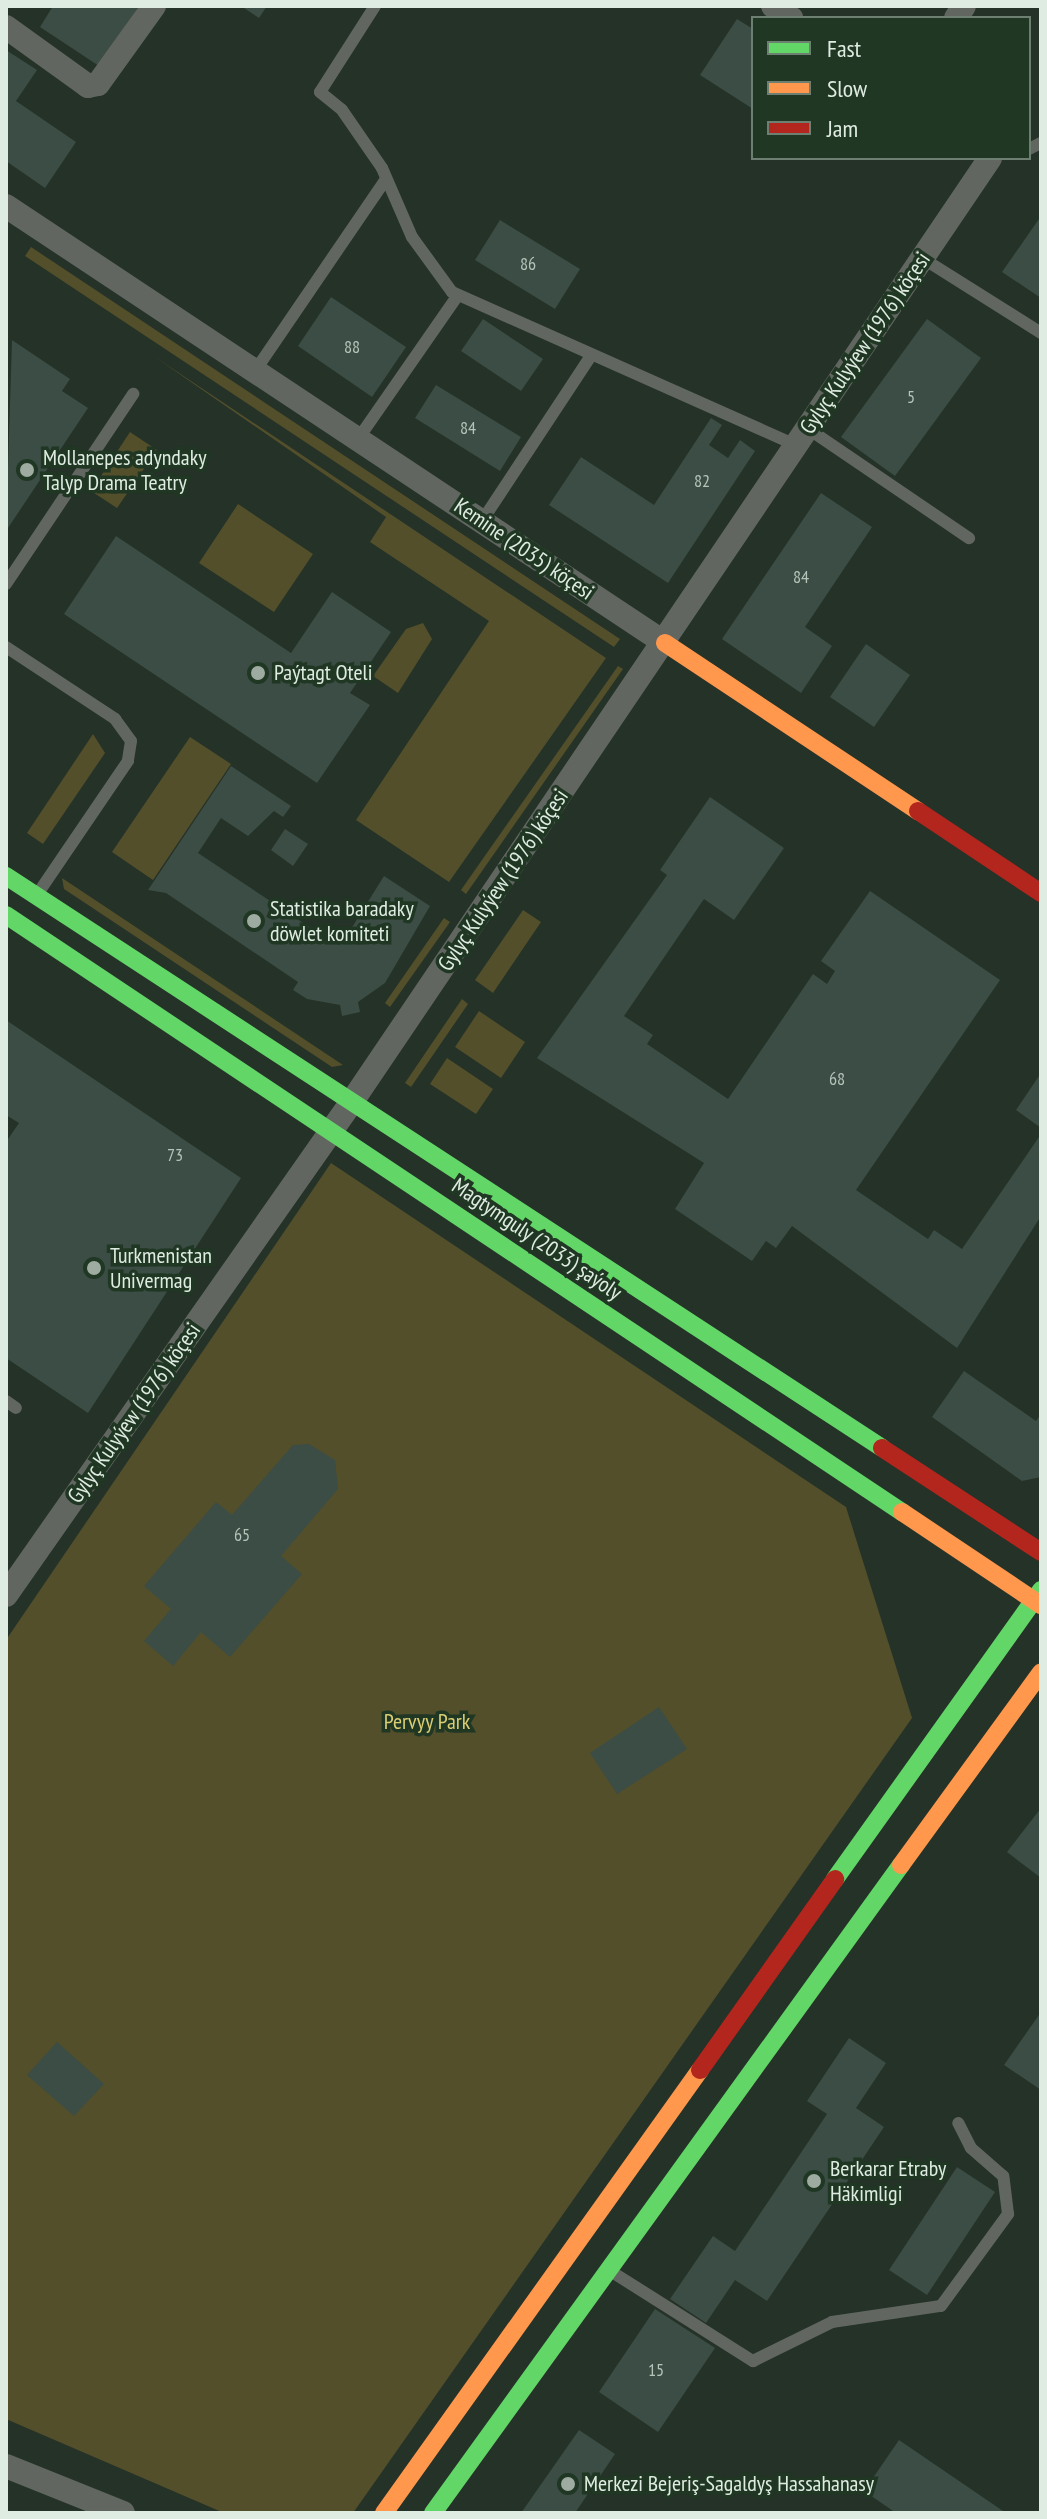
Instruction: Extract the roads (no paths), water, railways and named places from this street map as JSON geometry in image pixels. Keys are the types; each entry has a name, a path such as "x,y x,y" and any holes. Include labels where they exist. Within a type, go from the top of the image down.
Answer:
{"main road":[{"name":"Kemine (2035) köçesi","path":"665,643 1041,893"},
{"name":"Magtymguly (2033) şaýoly","path":"6,876 1041,1552"},
{"name":"Magtymguly (2033) şaýoly","path":"6,915 1038,1598"},
{"path":"384,2513 1038,1598"},
{"path":"433,2513 606,2268 1041,1672"}],"street":[{"path":"6,14 11,6"},
{"path":"6,27 88,86 98,84 154,6"},
{"name":"Gylyç Kulyýew (1976) köçesi","path":"6,1595 353,1100 665,643 989,160"},
{"name":"Kemine (2035) köçesi","path":"6,206 665,643"},
{"path":"6,2466 123,2513"}],"lane":[{"path":"375,6 320,92 342,110 386,179 412,237 458,295 590,357 801,436 969,538"},
{"path":"255,371 386,179"},
{"path":"922,258 1041,333"},
{"path":"358,439 458,295"},
{"path":"482,521 590,357"},
{"path":"6,584 133,394"},
{"path":"6,647 115,719 131,741 128,761 36,897"},
{"path":"606,2268 753,2361 832,2322 934,2309 953,2297 1008,2214 1003,2176 971,2148 958,2123"}],"place":[{"name":"Mollanepes adyndaky Talyp Drama Teatry","path":"27,470"},
{"name":"Paýtagt Oteli","path":"258,673"},
{"name":"Statistika baradaky döwlet komiteti","path":"254,921"},
{"name":"Turkmenistan Univermag","path":"94,1268"},
{"name":"Berkarar Etraby Häkimligi","path":"814,2181"},
{"name":"Merkezi Bejeriş-Sagaldyş Hassahanasy","path":"568,2484"}],"park label":[{"name":"Pervyy Park","path":"427,1722"}]}
